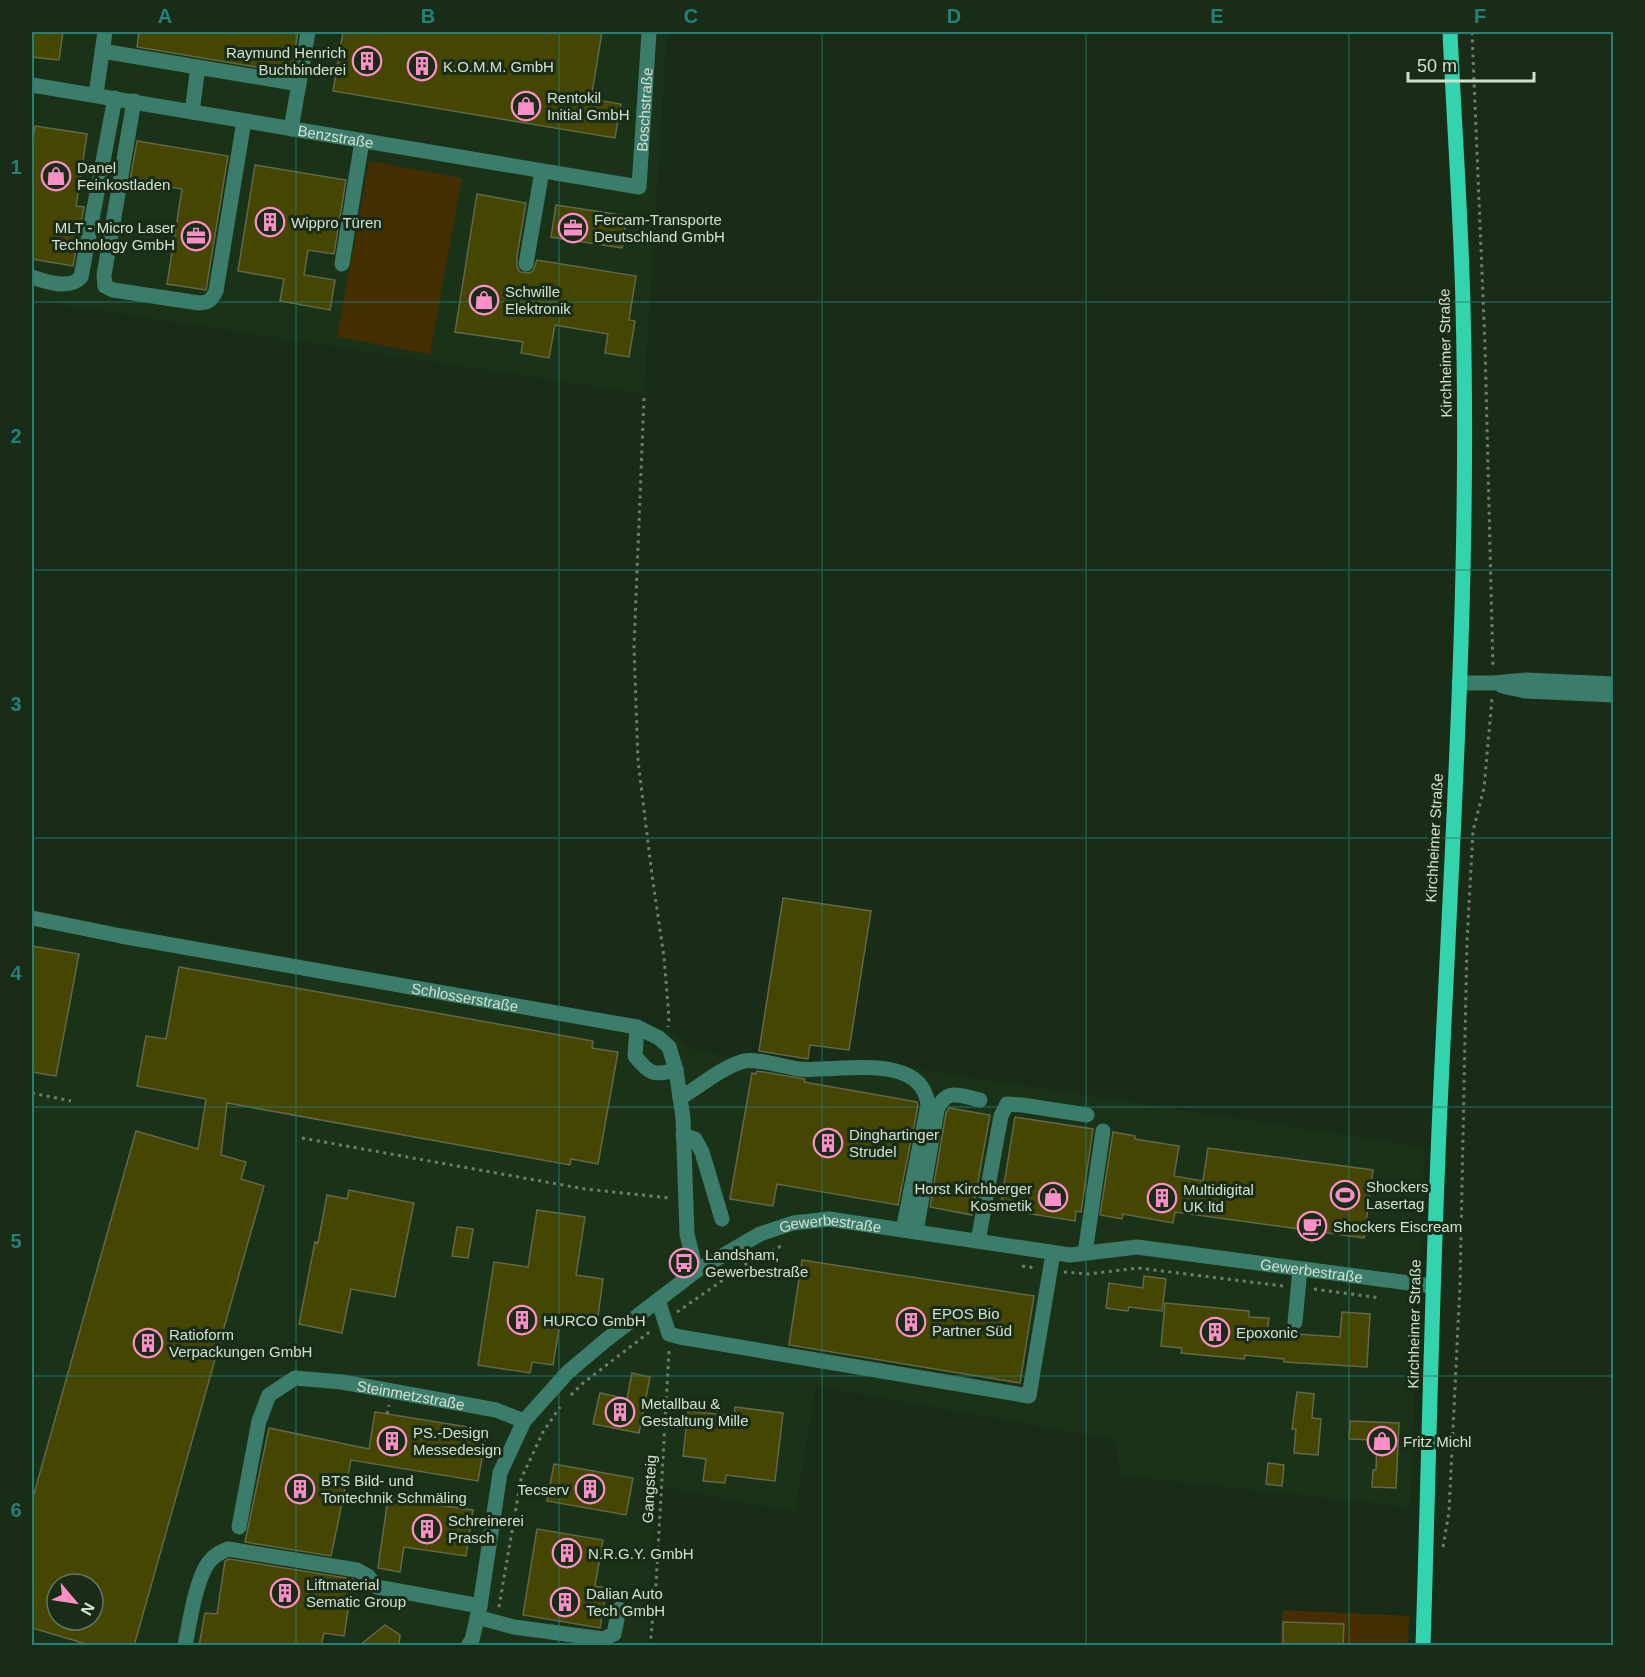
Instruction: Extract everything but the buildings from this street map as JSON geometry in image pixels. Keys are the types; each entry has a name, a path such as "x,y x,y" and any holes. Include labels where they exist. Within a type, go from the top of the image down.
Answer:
{"main road":[{"name":"Kirchheimer Straße","path":"1423,1646 1431,1419 1432,1286 1459,683 1464,486 1463,308 1450,32"}],"street":[{"path":"96,94 105,32"},
{"path":"291,129 308,32"},
{"name":"Boschstraße","path":"639,187 649,32"},
{"path":"102,51 299,84"},
{"path":"192,111 198,67"},
{"name":"Benzstraße","path":"32,85 639,187"},
{"path":"32,277 68,285 81,277 115,98"},
{"path":"134,101 104,275 105,286 112,290 200,303 207,303 213,297 216,291 244,121"},
{"path":"342,264 362,141"},
{"path":"526,264 542,171"},
{"path":"1459,683 1526,680 1614,684"},
{"path":"1493,683 1525,691 1614,695"},
{"name":"Schlosserstraße","path":"32,918 121,936 637,1027 659,1038 669,1047"},
{"path":"637,1027 635,1056 645,1069 659,1075 676,1070"},
{"path":"669,1047 676,1070 680,1098 684,1135 687,1234 696,1271"},
{"path":"680,1098 724,1069 747,1060 801,1069 878,1067 908,1075 920,1083 927,1092 928,1105 910,1231"},
{"path":"910,1231 937,1110 942,1098 951,1094 980,1100"},
{"path":"978,1241 1001,1116 1007,1104 1087,1115"},
{"path":"1085,1253 1103,1131"},
{"path":"684,1135 695,1139 702,1152 722,1220"},
{"name":"Gewerbestraße","path":"468,1646 472,1640 479,1611 500,1473 524,1421 567,1372 696,1271 760,1234 794,1223 829,1219 1070,1255 1137,1247 1432,1286"},
{"path":"658,1300 667,1327 1029,1396 1053,1253"},
{"path":"1295,1322 1300,1269"},
{"name":"Steinmetzstraße","path":"240,1527 259,1421 269,1395 295,1378 342,1382 496,1410 524,1421"},
{"path":"185,1646 198,1588 207,1564 215,1556 228,1549 357,1570 368,1576 377,1587 479,1611 496,1623 603,1639 614,1634 620,1609"}],"path":[{"path":"1441,1557 1449,1512 1460,1295 1467,941 1473,831 1484,788 1494,643 1472,32"},
{"path":"644,398 634,647 638,761 664,957 669,1047"},
{"path":"32,1093 71,1101"},
{"path":"302,1138 585,1189 686,1200"},
{"path":"567,1399 582,1383 667,1327 749,1262 790,1242"},
{"path":"1015,1264 1088,1274 1138,1268 1380,1298"},
{"name":"Gangsteig","path":"650,1646 656,1573 667,1327"},
{"path":"496,1623 521,1479 543,1432 560,1406"}],"shaded area":[{"path":"32,32 667,32 644,394 32,300"},
{"path":"369,161 462,178 430,354 337,337"},
{"path":"32,910 641,1021 669,1032 696,1052 806,1064 880,1062 1424,1147 1410,1507 1120,1475 1116,1440 816,1386 795,1512 654,1485 647,1645 592,1645 570,1642 569,1646 32,1645"},
{"path":"1283,1610 1409,1616 1408,1645 1280,1646"}],"place":[{"name":"Raymund Henrich Buchbinderei","path":"367,61"},
{"name":"K.O.M.M. GmbH","path":"422,66"},
{"name":"Rentokil Initial GmbH","path":"526,106"},
{"name":"Danel Feinkostladen","path":"56,176"},
{"name":"Wippro Türen","path":"270,222"},
{"name":"Fercam-Transporte Deutschland GmbH","path":"573,228"},
{"name":"MLT - Micro Laser Technology GmbH","path":"196,236"},
{"name":"Schwille Elektronik","path":"484,300"},
{"name":"Dinghartinger Strudel","path":"828,1143"},
{"name":"Shockers Lasertag","path":"1345,1195"},
{"name":"Horst Kirchberger Kosmetik","path":"1053,1197"},
{"name":"Multidigital UK ltd","path":"1162,1198"},
{"name":"Shockers Eiscream","path":"1312,1226"},
{"name":"Landsham, Gewerbestraße","path":"684,1263"},
{"name":"HURCO GmbH","path":"522,1320"},
{"name":"EPOS Bio Partner Süd","path":"911,1322"},
{"name":"Epoxonic","path":"1215,1332"},
{"name":"Ratioform Verpackungen GmbH","path":"148,1343"},
{"name":"Metallbau & Gestaltung Mille","path":"620,1412"},
{"name":"PS.-Design Messedesign","path":"392,1441"},
{"name":"Fritz Michl","path":"1382,1441"},
{"name":"BTS Bild- und Tontechnik Schmäling","path":"300,1489"},
{"name":"Tecserv","path":"590,1489"},
{"name":"Schreinerei Prasch","path":"427,1529"},
{"name":"N.R.G.Y. GmbH","path":"567,1553"},
{"name":"Liftmaterial Sematic Group","path":"285,1593"},
{"name":"Dalian Auto Tech GmbH","path":"565,1602"}]}
